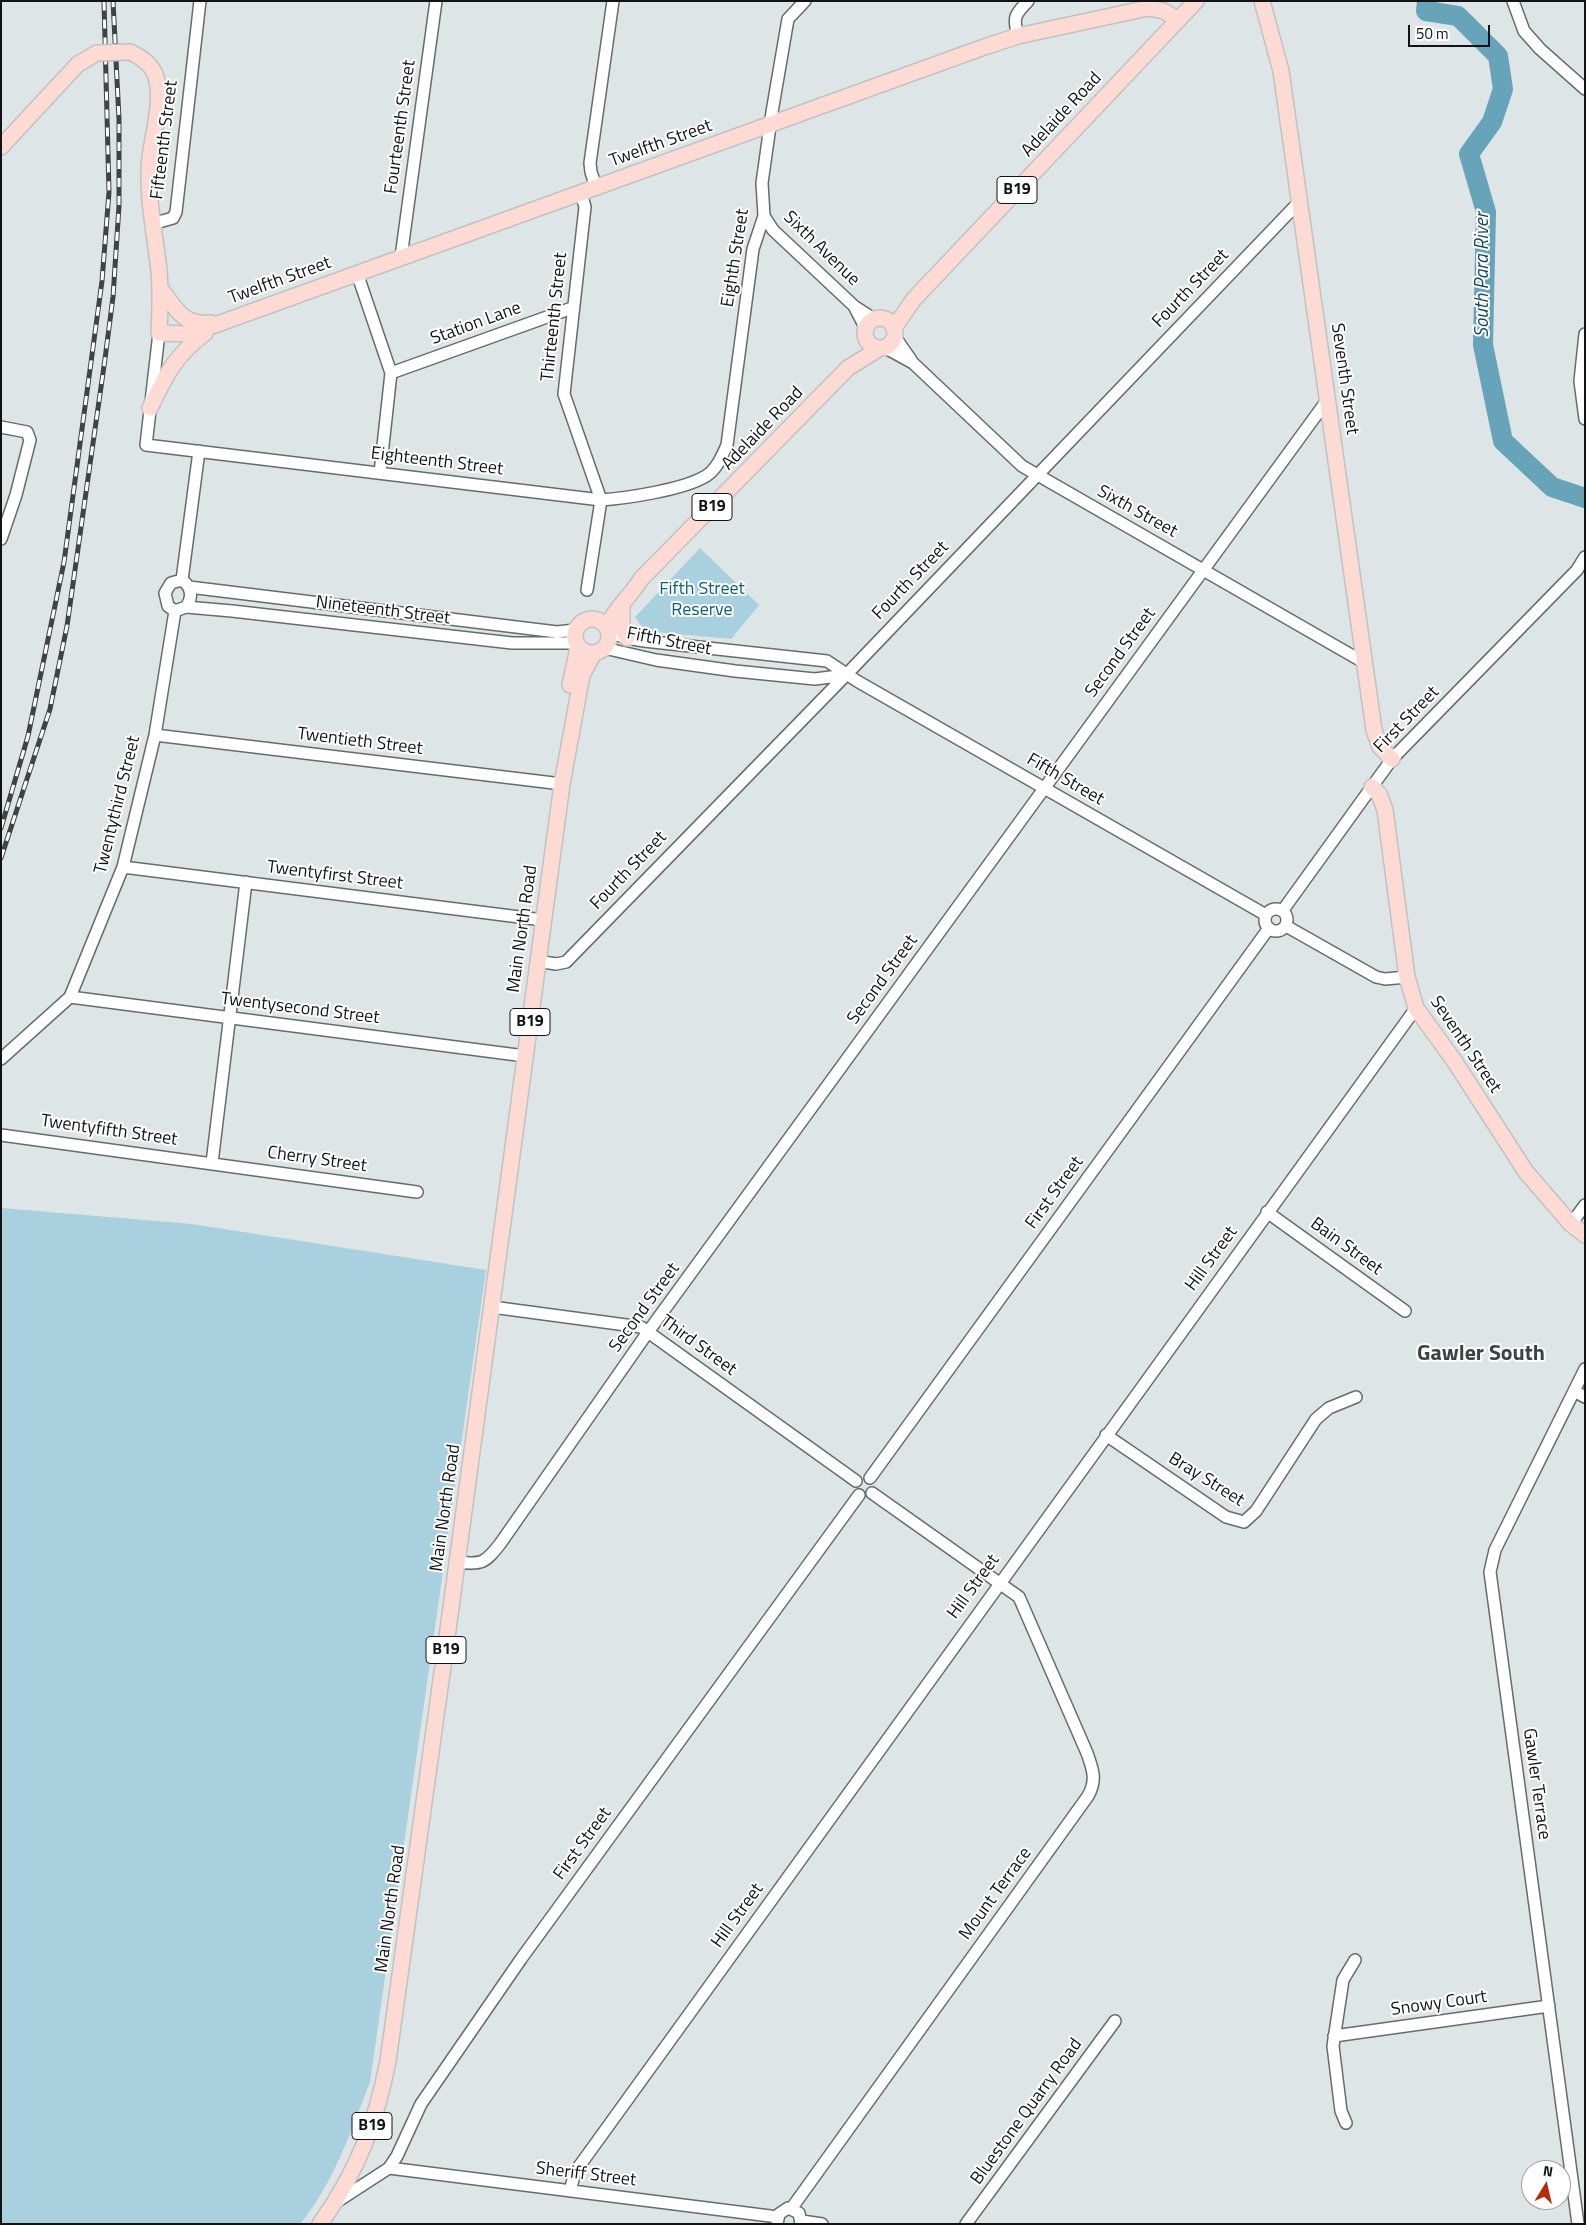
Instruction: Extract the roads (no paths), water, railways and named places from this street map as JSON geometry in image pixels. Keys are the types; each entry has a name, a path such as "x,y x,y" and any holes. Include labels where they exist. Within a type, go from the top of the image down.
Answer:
{"main road":[{"path":"1104,17 1124,5 1142,1"},
{"name":"Adelaide Road","path":"603,626 623,591 641,579 848,368 880,328 914,299 1196,1"},
{"name":"Seventh Street","path":"1262,1 1281,71 1374,730 1380,747 1392,759"},
{"name":"Twelfth Street","path":"159,333 190,334 1018,36 1153,8 1168,13 1178,20"},
{"path":"1,147 86,57 97,53 130,52 141,57 150,66 156,77 158,92 149,180 152,224"},
{"name":"Fifteenth Street","path":"152,224 160,288 159,333"},
{"path":"160,288 182,316 197,324 218,323"},
{"path":"150,408 166,375 184,349 218,323"},
{"path":"880,328 870,343 882,347"},
{"name":"Adelaide Road","path":"848,368 882,347"},
{"name":"Adelaide Road","path":"603,626 632,594 641,579"},
{"path":"622,604 622,628 627,638"},
{"name":"B19","path":"583,621 603,626 608,643 599,651 582,675 562,784 565,728 577,640 583,621"},
{"path":"577,640 586,652 599,651"},
{"name":"Main North Road","path":"320,2224 334,2204 367,2141 382,2093 388,2061 458,1562 542,920 562,784"},
{"name":"Seventh Street","path":"1372,786 1379,794 1385,810 1407,977 1416,1008 1455,1062 1526,1172 1571,1224 1585,1235"}],"street":[{"name":"Fifteenth Street","path":"152,224 166,222 173,218 176,212 200,1"},
{"name":"Fourteenth Street","path":"402,257 436,1"},
{"path":"596,187 590,163 613,1"},
{"name":"Eighth Street","path":"717,465 727,445 753,249 764,216 762,183 769,125 788,19 805,1"},
{"path":"1018,36 1014,22 1017,12 1028,1"},
{"path":"1513,1 1524,31 1540,50 1585,89"},
{"name":"Thirteenth Street","path":"581,193 585,207 572,308 564,394 601,500 588,590"},
{"name":"Fourth Street","path":"537,962 556,964 566,962 846,675 1300,201"},
{"name":"Sixth Avenue","path":"764,216 773,230 880,328"},
{"path":"357,273 392,373 380,473"},
{"name":"Station Lane","path":"392,373 572,308"},
{"name":"Sixth Street","path":"880,328 913,363 1022,466 1365,664"},
{"name":"Fifteenth Street","path":"146,445 159,333"},
{"path":"1585,334 1580,381 1585,420"},
{"name":"Sixth Street","path":"882,347 913,363"},
{"name":"Second Street","path":"458,1562 481,1563 490,1556 648,1332 1328,399"},
{"path":"1,426 27,432 30,440 30,446 1,539"},
{"name":"Eighteenth Street","path":"146,445 601,500 622,498 683,485 706,476 717,465"},
{"path":"185,584 171,583 164,593 168,606 180,609 191,597 185,584 199,451"},
{"name":"First Street","path":"1282,910 1392,759 1581,573 1585,557"},
{"name":"Nineteenth Street","path":"185,584 557,632 577,640"},
{"name":"Nineteenth Street","path":"180,609 232,611 512,643 577,640"},
{"name":"Twentythird Street","path":"1,1059 70,997 124,867 155,735 180,609"},
{"name":"Fifth Street","path":"603,626 627,638 827,661 846,675 1266,915"},
{"name":"Fifth Street","path":"599,651 623,651 656,660 735,672 815,679 846,675"},
{"name":"Twentieth Street","path":"155,735 562,784"},
{"name":"Twentyfirst Street","path":"124,867 542,920"},
{"path":"212,1163 246,882"},
{"path":"1272,909 1282,910 1287,916 1286,926 1276,931 1269,928 1265,922 1266,915 1272,909"},
{"path":"1286,926 1376,977 1385,979 1407,977"},
{"name":"First Street","path":"870,1478 1269,928"},
{"name":"Twentysecond Street","path":"70,997 525,1056"},
{"name":"Hill Street","path":"570,2191 575,2172 1416,1008"},
{"name":"Twentyfifth Street","path":"1,1135 212,1163"},
{"name":"Cherry Street","path":"212,1163 417,1192"},
{"path":"1571,1224 1585,1205"},
{"name":"Bain Street","path":"1267,1212 1404,1311"},
{"name":"Third Street","path":"492,1307 641,1327 856,1481"},
{"name":"Gawler Terrace","path":"1578,2224 1490,1572 1495,1550 1585,1369"},
{"path":"1574,1392 1585,1397"},
{"name":"Bray Street","path":"1106,1436 1226,1517 1244,1522 1256,1511 1316,1419 1329,1408 1356,1397"},
{"path":"862,1477 870,1478 875,1485 872,1493 867,1497 859,1495 854,1489 856,1481 862,1477"},
{"path":"872,1493 1000,1582"},
{"name":"First Street","path":"334,2204 389,2168 397,2156 421,2104 521,1959 859,1495"},
{"name":"Mount Terrace","path":"778,2220 783,2210 791,2208 1088,1796 1094,1783 1095,1775 1088,1753 1019,1597 1000,1582"},
{"path":"1346,2123 1341,2111 1333,2046 1343,1980 1355,1960"},
{"name":"Snowy Court","path":"1334,2036 1549,2006"},
{"name":"Bluestone Quarry Road","path":"966,2224 1115,2021"},
{"name":"Sheriff Street","path":"389,2168 778,2220"},
{"path":"791,2208 799,2213 802,2222 822,2224"}],"waterway":[{"name":"South Para River","path":"1427,1 1426,11 1458,16 1498,56 1503,89 1492,122 1469,154 1486,212 1483,345 1503,441 1552,487 1585,498"}],"railway":[{"path":"1,828 28,736 64,562 102,281 109,192 104,1"},
{"path":"1,858 50,709 67,626 105,359 113,297 119,206 119,119 113,1"}],"district":[{"name":"Gawler South","path":"1481,1355"}],"park label":[{"name":"Fifth Street Reserve","path":"702,600"}]}
